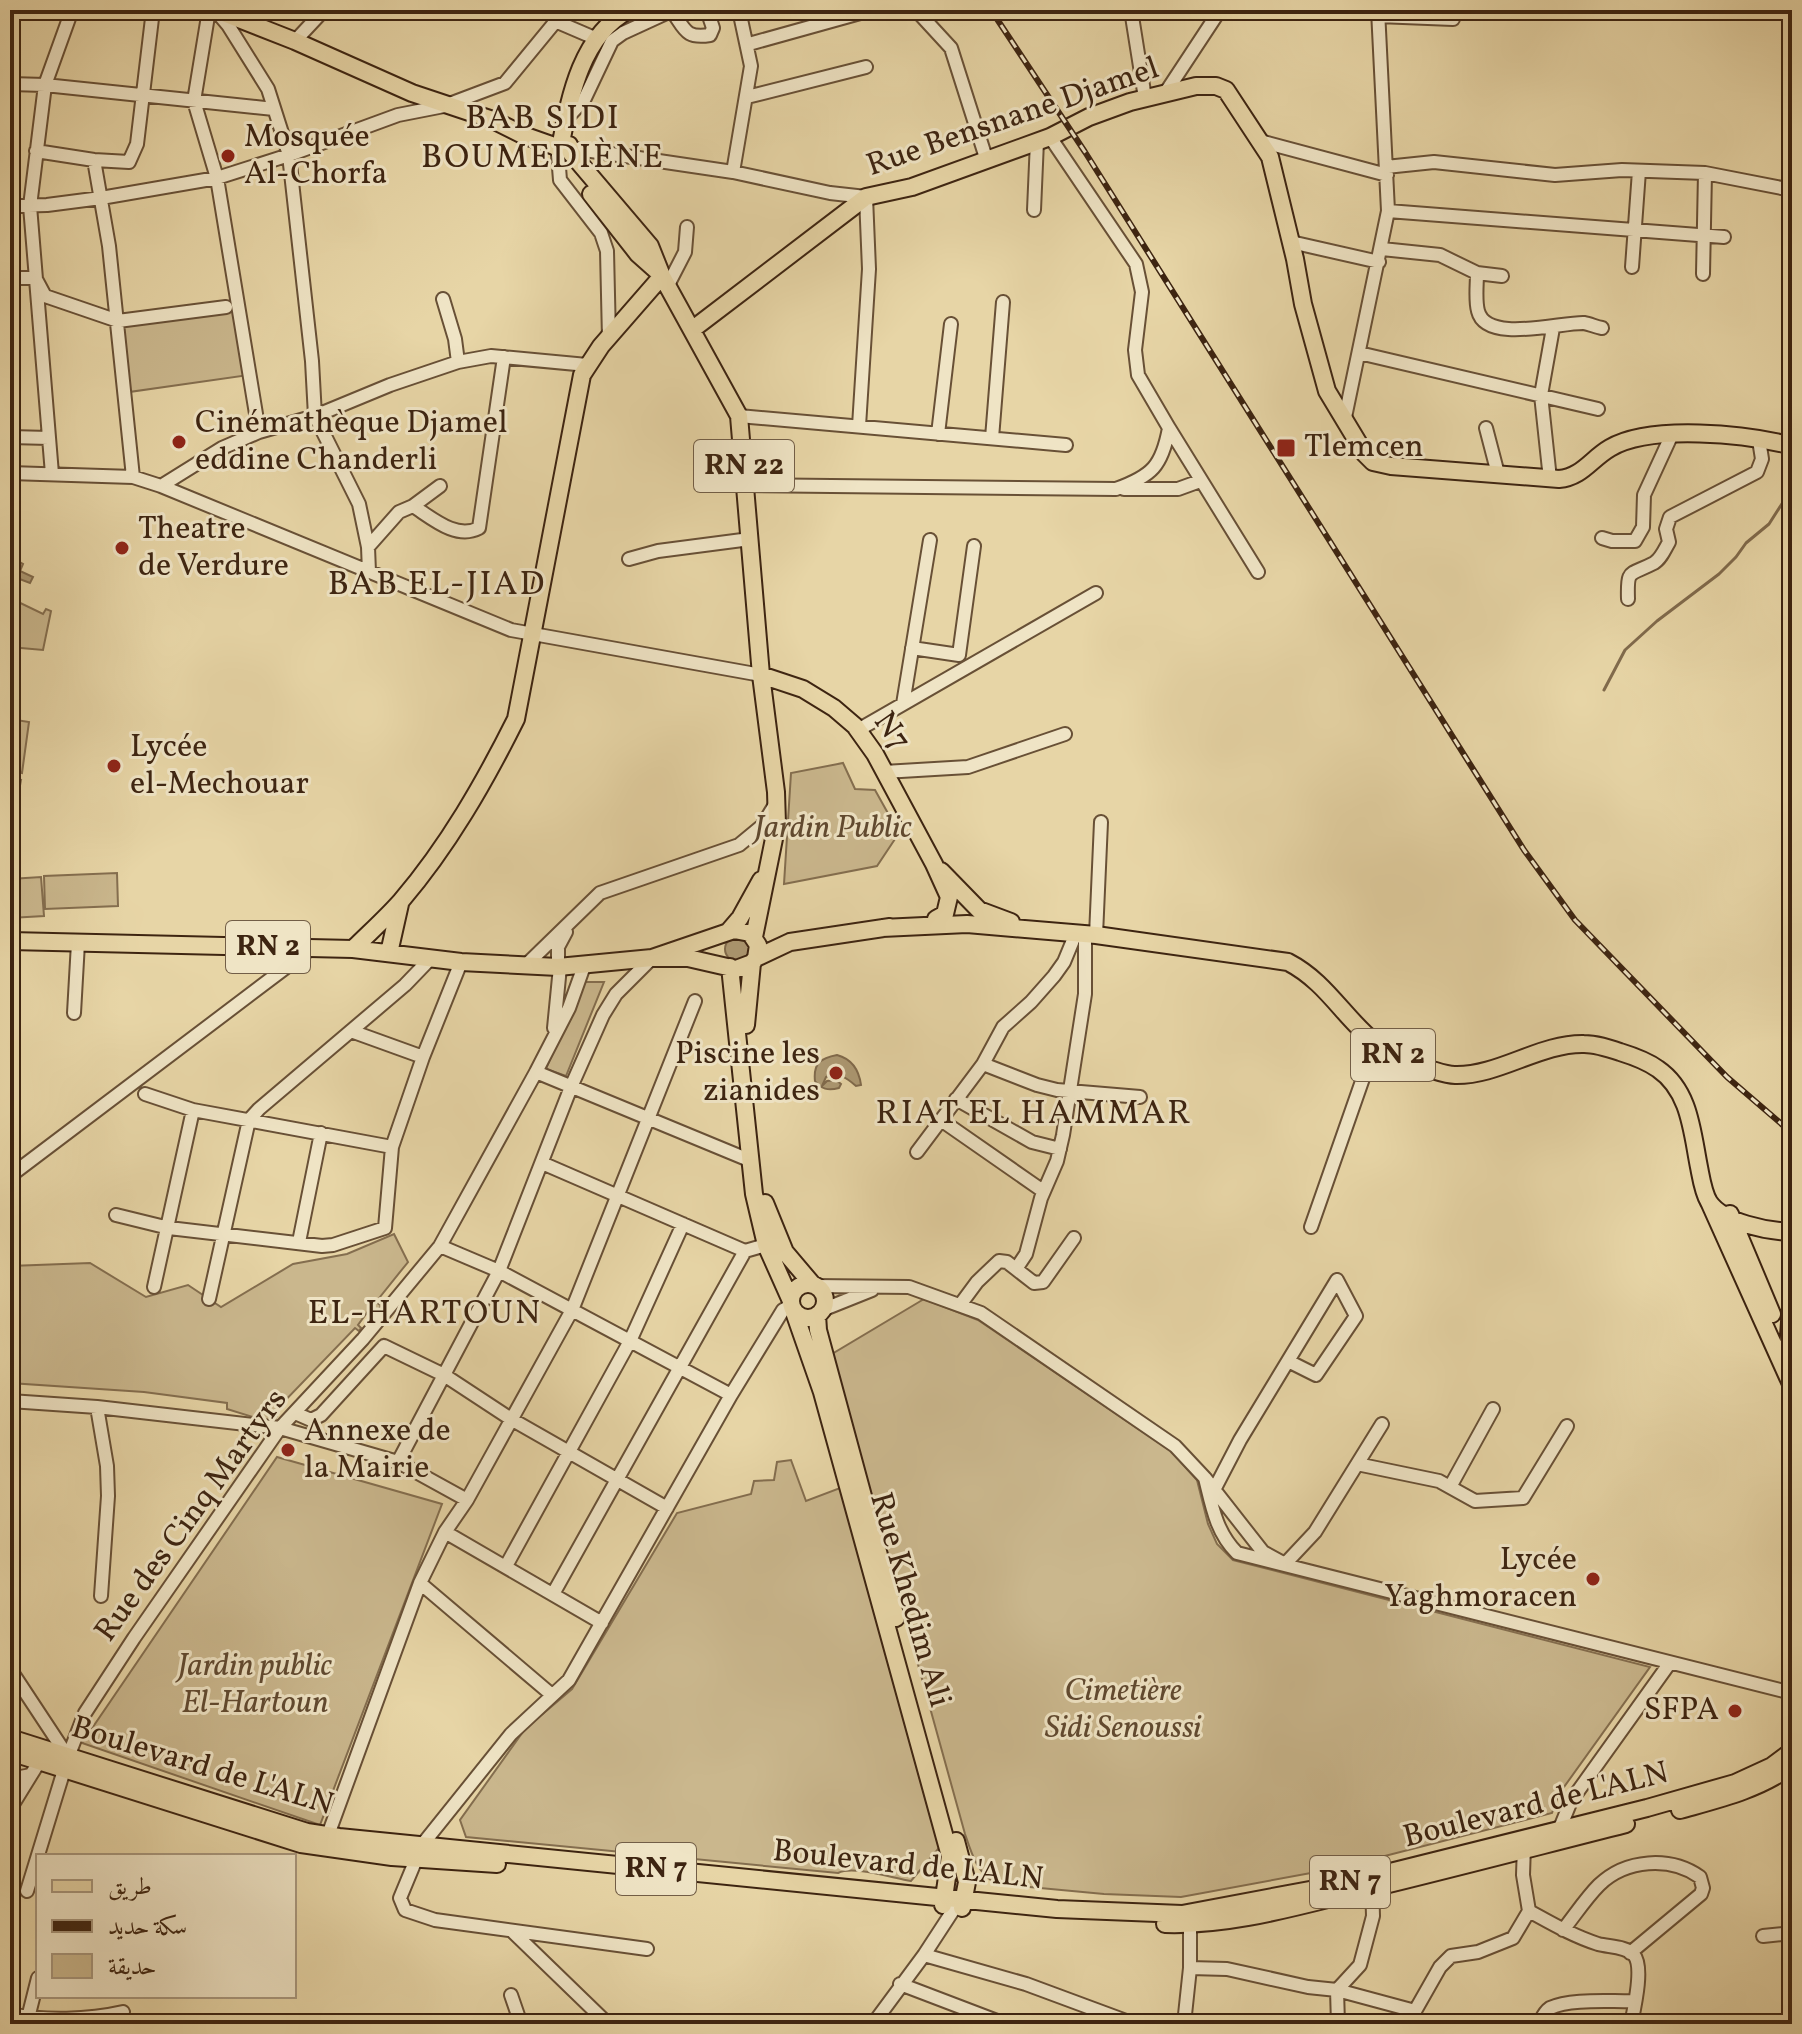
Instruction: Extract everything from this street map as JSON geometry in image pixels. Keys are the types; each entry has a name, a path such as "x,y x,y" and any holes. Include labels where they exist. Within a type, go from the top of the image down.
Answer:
{"main road":[{"name":"RN 22","path":"214,10 295,41 444,106 493,120 563,151 650,246 665,280 739,416 777,824 755,938"},
{"path":"563,151 565,121 574,85 600,30 629,10"},
{"name":"Rue Bensnane Djamel","path":"693,329 866,197 912,187 1145,98 1208,85 1226,90 1270,157 1303,304 1327,391 1365,454 1383,466 1550,479 1574,476 1610,448 1623,443 1673,432 1792,446"},
{"path":"353,949 401,901 455,828 516,719 582,375 609,338 665,280"},
{"name":"N7","path":"761,675 803,689 834,708 858,730 934,864"},
{"path":"934,864 949,897 945,914 936,919"},
{"path":"934,864 963,906 966,920"},
{"path":"934,864 979,910 1031,929"},
{"name":"RN 22","path":"727,932 740,918 769,865"},
{"path":"389,953 401,901"},
{"name":"RN 2","path":"755,938 790,942 936,919 966,920 1288,962 1304,970 1383,1050 1418,1066 1453,1075 1482,1072 1569,1045 1603,1047 1656,1067 1673,1081 1683,1098 1702,1181 1722,1208 1738,1223 1792,1232"},
{"name":"RN 2","path":"882,928 966,920"},
{"path":"754,960 742,968 729,966 719,950 719,944 727,932 739,929 755,938 758,951 754,960 745,1039 756,1147 764,1200 785,1252 823,1294 819,1312 805,1317 790,1301 797,1287 814,1285"},
{"name":"RN 2","path":"652,958 727,932"},
{"name":"RN 2","path":"10,941 313,947 525,966 584,966 652,958 696,959 729,966"},
{"name":"RN 2","path":"754,960 790,942"},
{"name":"Rue Khedim Ali","path":"729,966 749,1160 766,1245 790,1301 822,1392 950,1856 953,1904"},
{"path":"1722,1208 1789,1354"},
{"path":"1722,1208 1792,1385"},
{"name":"RN 2","path":"1722,1208 1749,1216 1792,1221"},
{"path":"1792,1294 1789,1354 1792,1385"},
{"name":"Rue Khedim Ali","path":"819,1312 818,1330 966,1875 953,1904"},
{"name":"Boulevard de L'ALN","path":"10,1738 66,1763 307,1832 419,1852 561,1868 890,1897 1065,1920 1190,1925 1248,1917 1372,1882 1720,1799 1770,1781 1792,1766"},
{"name":"Boulevard de L'ALN","path":"1524,1844 1560,1828 1735,1783 1772,1766 1792,1751"},
{"name":"RN 7","path":"10,1752 35,1768 66,1763 301,1844 419,1852"},
{"path":"966,1875 983,1891 1010,1905"},
{"name":"Boulevard de L'ALN","path":"953,1904 1182,1914 1372,1882"}],"street":[{"path":"52,474 30,206 45,85 72,10"},
{"path":"36,151 129,162 137,144 153,10"},
{"path":"214,10 194,101 217,178 259,432"},
{"path":"214,10 228,25 268,89 289,155 312,361 315,416 359,504 368,547 369,572"},
{"path":"295,41 324,10"},
{"path":"10,206 101,198 217,178 398,115 444,106 505,83 565,10"},
{"path":"565,121 584,100 612,41 673,10 689,35 710,35 713,28 707,10"},
{"path":"733,172 751,66 749,44 739,10"},
{"path":"749,44 871,10"},
{"path":"916,10 951,48 986,158"},
{"path":"1131,10 1145,98"},
{"path":"1166,92 1220,10"},
{"path":"1344,422 1388,211 1378,13 1453,19"},
{"path":"555,21 597,39"},
{"path":"747,97 866,67"},
{"path":"10,84 144,94 274,109"},
{"path":"1034,210 1044,139"},
{"path":"1044,139 1136,264 1142,292 1135,350 1138,375 1258,572"},
{"path":"1260,141 1386,171 1434,162 1555,175 1639,171 1705,173 1792,190"},
{"path":"609,338 607,251 601,233 560,180 563,151 733,172 830,193 866,197 869,269 859,426"},
{"path":"94,160 118,321 133,477"},
{"path":"1632,267 1639,171"},
{"path":"1703,274 1705,173"},
{"path":"1388,211 1724,237"},
{"path":"665,280 685,252 687,227"},
{"path":"1291,242 1379,262"},
{"path":"1382,249 1440,255 1477,273 1502,276"},
{"path":"1477,273 1478,314 1486,324 1501,328 1553,328 1583,323 1602,328"},
{"path":"10,278 35,278"},
{"path":"35,278 45,296 118,321 226,307"},
{"path":"443,299 455,339 458,362"},
{"path":"992,438 1003,302"},
{"path":"938,434 951,324"},
{"path":"1550,479 1541,395 1553,328"},
{"path":"1359,353 1598,409"},
{"path":"161,486 222,448 259,432 315,416 390,385 458,362 491,356 587,365"},
{"path":"413,506 459,532 479,528 504,357"},
{"path":"739,416 1066,445"},
{"path":"1116,489 1143,479 1150,472 1165,449 1169,428"},
{"path":"1486,428 1498,474"},
{"path":"1602,538 1635,541 1643,527 1644,495 1673,432"},
{"path":"10,437 49,438"},
{"path":"1628,599 1627,578 1632,571 1657,562 1669,542 1666,529 1670,517 1757,472 1762,459 1759,440"},
{"path":"10,473 133,477 511,630 761,675"},
{"path":"745,485 1178,489 1200,481"},
{"path":"368,547 399,512 413,506 440,486"},
{"path":"629,559 658,551 750,539"},
{"path":"903,704 930,540"},
{"path":"966,668 959,655 974,546"},
{"path":"858,730 1096,593"},
{"path":"912,648 959,655"},
{"path":"884,772 968,767 1065,734"},
{"path":"525,966 600,893 739,845 762,826 776,802"},
{"path":"1016,1269 1026,1254 1043,1191 1060,1149 1085,994 1085,934 1101,822"},
{"path":"553,1035 559,943 575,919"},
{"path":"917,1152 983,1064 1003,1027 1054,976 1085,934"},
{"path":"74,1013 78,943"},
{"path":"10,1176 313,947"},
{"path":"209,1299 249,1120 405,985 431,958"},
{"path":"398,1462 499,1271 571,1087 607,1007 652,958"},
{"path":"116,1215 169,1228 333,1245 385,1228 392,1147 423,1057 461,962"},
{"name":"Rue des Cinq Martyrs","path":"38,1854 85,1713 280,1428 363,1339 440,1246 569,1008 584,966"},
{"path":"328,1835 420,1583 445,1532 467,1500 572,1310 695,1001"},
{"path":"351,1031 423,1057"},
{"path":"1311,1227 1375,1044"},
{"path":"983,1064 1037,1085 1070,1092 1140,1097"},
{"path":"536,1072 749,1160"},
{"path":"145,1094 193,1110 392,1147"},
{"path":"956,1099 1032,1142 1060,1149"},
{"path":"154,1287 193,1110"},
{"path":"941,1120 1043,1191"},
{"path":"299,1242 321,1133"},
{"path":"542,1163 745,1251 766,1245"},
{"path":"506,1566 630,1341 683,1224"},
{"path":"960,1305 996,1263 1007,1262 1034,1283 1043,1282 1074,1238"},
{"path":"440,1246 499,1271 731,1395"},
{"path":"553,1594 745,1251"},
{"path":"1214,1490 1240,1440 1337,1280 1356,1316 1316,1375 1288,1361"},
{"path":"814,1285 909,1287 981,1313 1175,1446 1205,1478 1263,1552 1285,1564"},
{"path":"819,1312 853,1295 887,1285"},
{"path":"647,1949 435,1920 405,1910 400,1898 419,1852 511,1734 569,1680 731,1395 790,1301"},
{"path":"295,1413 311,1420 321,1415 384,1346 444,1375 511,1419 667,1508"},
{"path":"10,1401 97,1407 280,1428 398,1462 467,1500"},
{"path":"97,1407 107,1466 108,1496 101,1596"},
{"path":"1450,1487 1493,1409"},
{"path":"1285,1564 1315,1532 1382,1424"},
{"path":"1357,1464 1439,1481 1475,1501 1523,1498 1567,1426"},
{"path":"1205,1478 1216,1521 1224,1539 1237,1553 1792,1693"},
{"path":"445,1532 602,1623"},
{"path":"420,1583 552,1695"},
{"path":"1560,1828 1571,1801 1669,1664"},
{"path":"10,1669 66,1763"},
{"path":"10,1779 35,1768"},
{"path":"10,1809 35,1768"},
{"path":"1190,1968 1227,1969 1308,1987 1337,1990 1413,2018 1440,1967 1451,1956 1478,1952 1513,1938 1529,1911 1523,1875 1524,1844"},
{"name":"Rue des Cinq Martyrs","path":"27,1891 36,1861"},
{"path":"1563,1930 1597,1887 1624,1869 1659,1861 1700,1877 1701,1894 1630,1953"},
{"path":"1338,2024 1337,1990 1360,1965 1373,1916 1372,1882"},
{"path":"873,2024 924,1955 953,1904"},
{"path":"1529,1911 1563,1930 1630,1953 1638,1966 1631,2024"},
{"path":"1184,2024 1190,1968 1190,1925"},
{"path":"512,1931 608,2024"},
{"path":"1763,1936 1792,1933"},
{"path":"924,1955 1026,1984 1134,2024"},
{"path":"900,1984 1005,2024"},
{"path":"28,2018 36,1986"},
{"path":"511,1995 521,2024"},
{"path":"1539,2024 1551,2008 1581,2002 1635,2001"},
{"path":"10,2014 28,2018 102,2017 123,2012"}],"green space":[{"path":"238,301 249,375 129,392 118,317"},
{"path":"10,598 43,614 46,609 51,611 43,650 10,647"},
{"path":"10,719 29,722 22,773 10,771"},
{"name":"Jardin Public","path":"843,763 855,789 875,790 899,833 877,866 784,884 791,773"},
{"path":"10,779 21,780 10,843"},
{"path":"117,873 118,906 45,909 44,876"},
{"path":"41,877 44,916 10,918 10,879"},
{"path":"581,982 604,982 566,1076 546,1069"},
{"path":"394,1234 408,1262 376,1302 383,1307 378,1317 369,1310 358,1325 361,1328 359,1331 355,1328 274,1412 277,1416 272,1423 227,1409 227,1403 144,1392 10,1383 10,1266 90,1263 146,1297 188,1285 221,1307 293,1264 347,1254"},
{"name":"Cimetière Sidi Senoussi","path":"924,1299 978,1320 1171,1451 1197,1480 1208,1524 1217,1544 1233,1560 1650,1667 1559,1794 1552,1813 1338,1868 1181,1897 1104,1894 997,1884 980,1869 965,1834 832,1354"},
{"name":"Jardin public El-Hartoun","path":"277,1457 442,1504 320,1825 82,1743"},
{"path":"791,1460 806,1501 840,1488 939,1848 911,1881 853,1870 838,1873 466,1837 460,1820 525,1729 572,1689 677,1513 751,1494 754,1481 774,1480 777,1462"}],"shaded area":[{"path":"16,560 23,564 20,571 33,577 30,583 17,578 14,584 10,583 10,567"},
{"path":"737,937 748,944 749,949 742,960 737,961 726,954 725,949 732,938"},
{"name":"Piscine les zianides","path":"837,1055 854,1066 861,1085 831,1076 826,1077 822,1086 827,1081 836,1080 841,1084 839,1088 825,1089 815,1081 819,1062"}],"waterway":[{"path":"1604,690 1625,650 1657,621 1719,574 1746,543 1769,524 1792,488"}],"railway":[{"path":"991,10 1085,152 1524,850 1575,920 1727,1077 1792,1133"}],"place":[{"name":"Mosquée Al-Chorfa","path":"228,156"},
{"name":"Cinémathèque Djamel eddine Chanderli","path":"179,442"},
{"name":"Tlemcen","path":"1286,448"},
{"name":"Theatre de Verdure","path":"122,548"},
{"name":"Lycée el-Mechouar","path":"114,766"},
{"name":"Piscine les zianides","path":"836,1073"},
{"name":"Annexe de la Mairie","path":"288,1450"},
{"name":"Lycée Yaghmoracen","path":"1593,1579"},
{"name":"SFPA","path":"1735,1711"}],"district":[{"name":"BAB SIDI BOUMEDIÈNE","path":"543,138"},
{"name":"BAB EL-JIAD","path":"437,585"},
{"name":"RIAT EL HAMMAR","path":"1034,1114"},
{"name":"EL-HARTOUN","path":"425,1314"}]}
